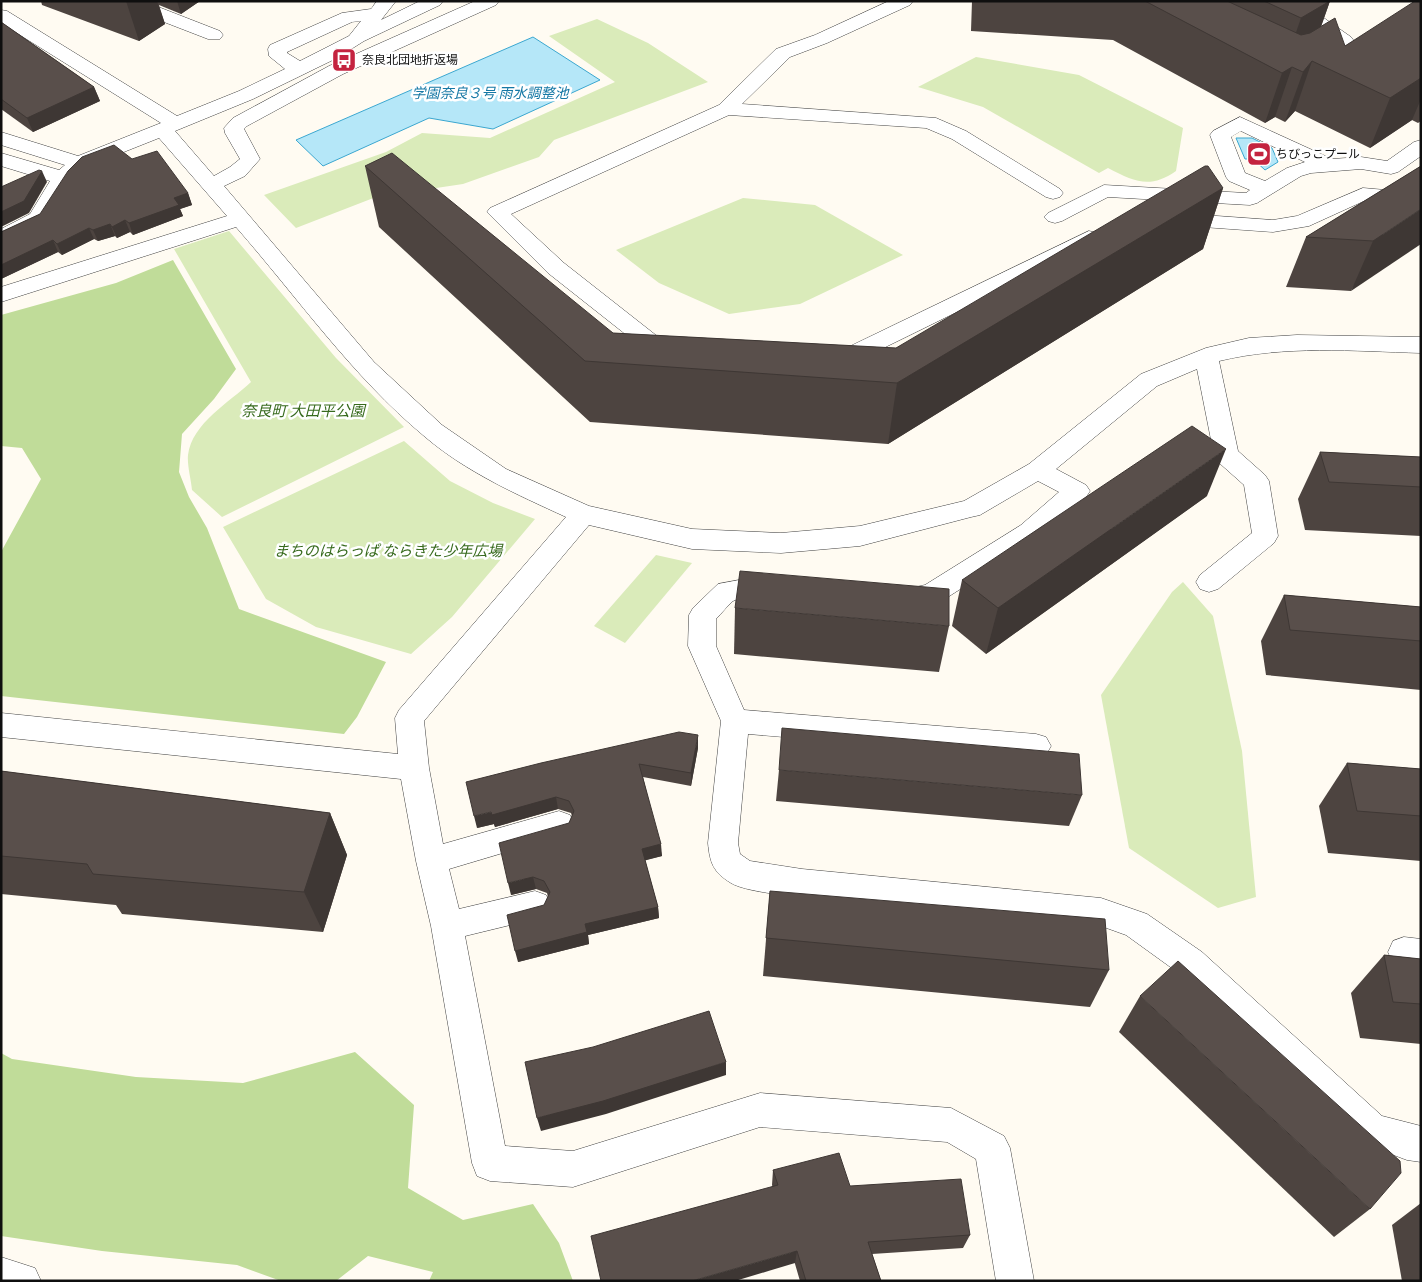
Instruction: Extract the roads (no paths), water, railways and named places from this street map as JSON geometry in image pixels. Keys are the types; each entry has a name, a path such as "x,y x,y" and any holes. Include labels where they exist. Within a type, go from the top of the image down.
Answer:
{"street":[{"path":"126,1 214,36"},
{"path":"5,244 37,218 49,203 62,178 79,163 299,69 434,1"},
{"path":"209,185 226,179 246,166 250,159 248,152 234,137 234,128 240,122 336,70 490,1"},
{"path":"696,349 656,346 556,268 497,212 726,108 783,53 821,39 904,1"},
{"path":"1300,68 1345,41 1314,18 1305,1"},
{"path":"355,40 382,8"},
{"path":"299,69 278,56 277,49 348,17 382,8"},
{"path":"1,15 169,126 209,185 366,368 433,431 497,475 584,514 692,539 781,543 860,536 970,508 1038,470 1149,380 1206,356 1248,346 1298,343 1421,344"},
{"path":"726,108 928,122 959,135 1053,193"},
{"path":"1266,189 1236,177 1220,134 1240,123 1326,164"},
{"path":"1,138 79,163"},
{"path":"1055,217 1104,191 1250,199 1294,172 1308,167 1326,164 1361,163 1391,168 1421,146"},
{"path":"1,159 62,178"},
{"path":"1154,218 1222,220 1273,226 1302,221 1363,194 1397,197 1421,207"},
{"path":"1,295 239,218"},
{"path":"814,357 843,359 1104,230"},
{"path":"1206,356 1226,455 1256,481 1265,536 1209,582"},
{"path":"878,599 931,595 1030,532 1077,492 1038,470"},
{"path":"584,514 409,718 414,768 431,860 447,926 490,1163 573,1169 760,1110 951,1125 992,1148 1015,1281"},
{"path":"799,592 750,588 727,591 703,616 702,646 735,721 723,843 725,861 743,874 802,883 1101,912 1136,924 1191,963 1371,1130 1407,1142 1421,1144"},
{"path":"735,721 1036,746"},
{"path":"1,725 414,768"},
{"path":"431,860 559,824"},
{"path":"447,926 534,905"},
{"path":"1,1276 22,1281"}],"water":[{"name":"学園奈良３号 雨水調整池","path":"533,37 600,80 493,129 429,118 323,166 296,140"},
{"name":"ちびっこプール","path":"1236,138 1252,138 1272,148 1278,162 1265,170 1253,159 1245,159"}],"place":[{"name":"奈良北団地折返場","path":"344,60"},
{"name":"ちびっこプール","path":"1259,154"}],"park label":[{"name":"奈良町 大田平公園","path":"303,411"},
{"name":"まちのはらっぱ ならきた少年広場","path":"388,551"}]}
